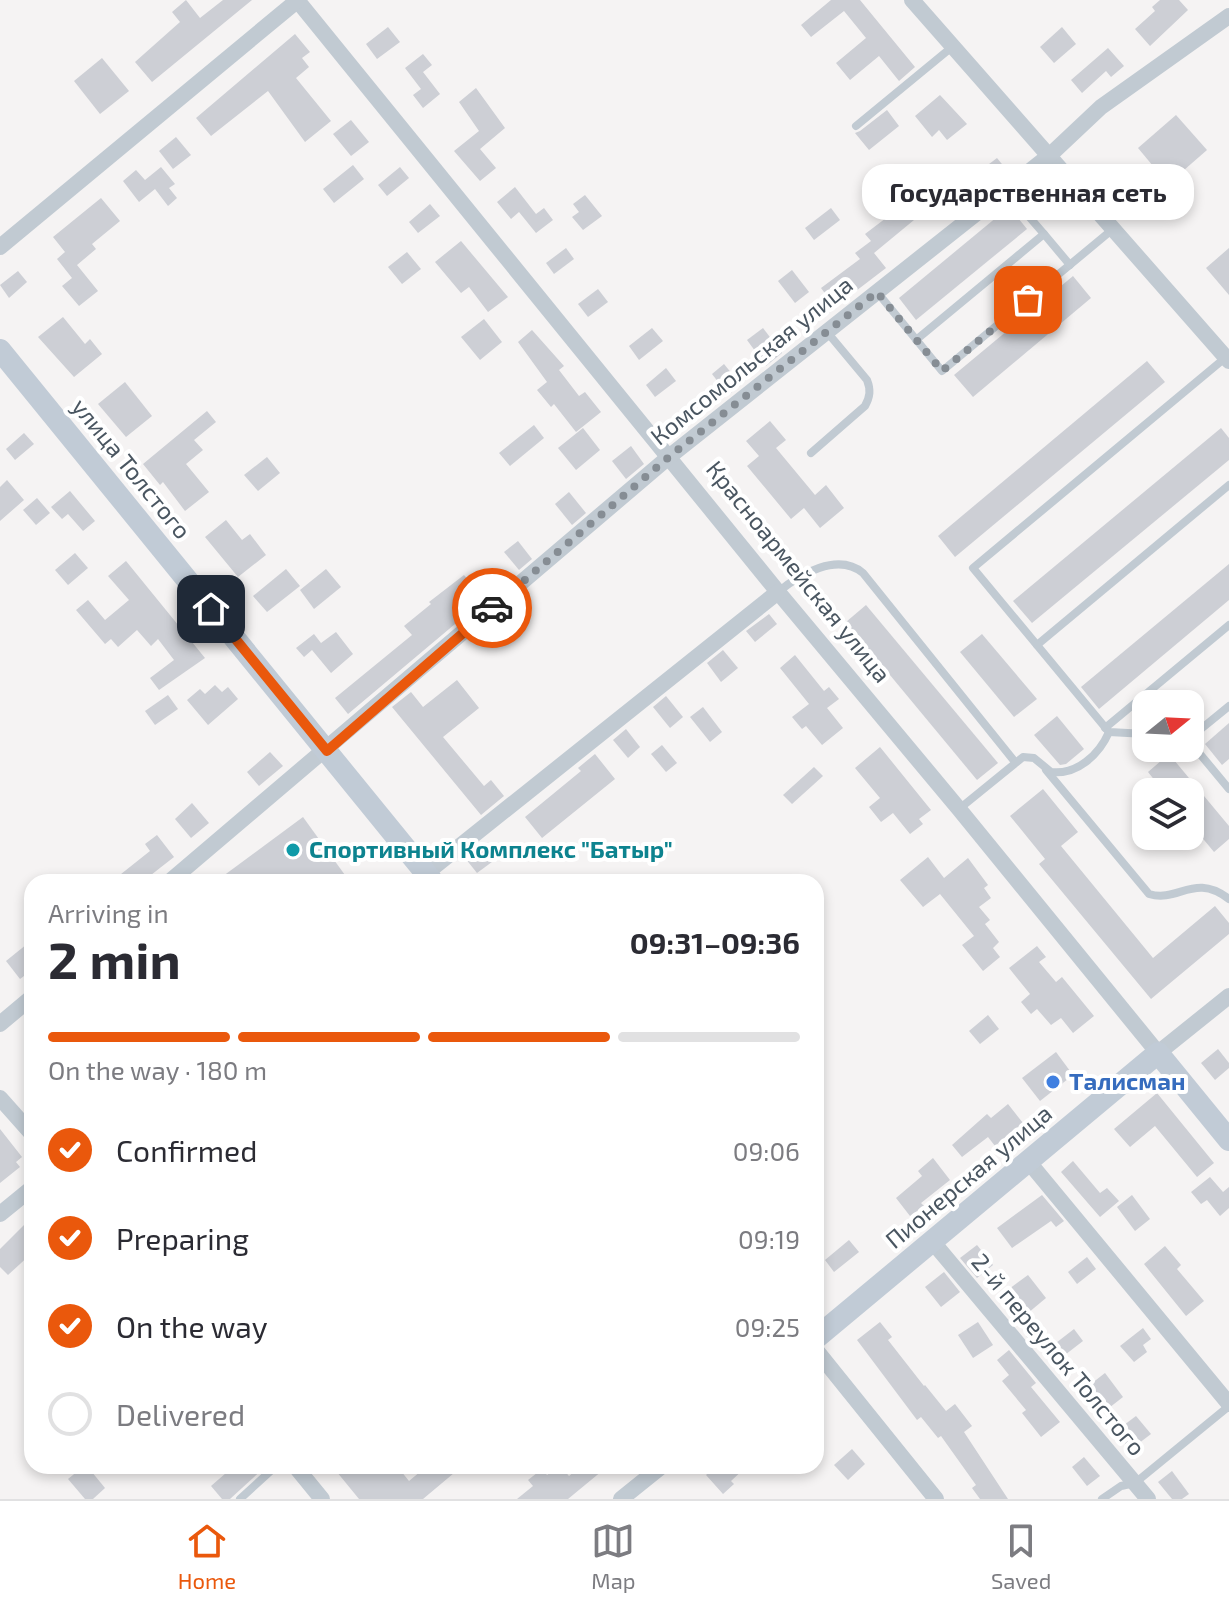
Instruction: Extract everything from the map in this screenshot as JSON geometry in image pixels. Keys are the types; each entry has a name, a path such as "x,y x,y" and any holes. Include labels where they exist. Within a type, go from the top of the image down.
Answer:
{"street":[{"path":"0,247 297,0"},
{"name":"Красноармейская улица","path":"297,0 1229,1140"},
{"path":"912,0 1227,359"},
{"name":"Комсомольская улица","path":"179,874 327,751 670,456 1050,155 1101,107 1229,16"},
{"name":"улица Толстого","path":"0,350 327,751 421,874"},
{"path":"431,874 778,592"},
{"name":"Пионерская улица","path":"824,1331 1229,996"},
{"path":"0,1024 24,1004"},
{"path":"0,1098 24,1125"},
{"path":"1028,1161 1229,1405"},
{"path":"0,1214 24,1194"},
{"name":"2-й переулок Толстого","path":"932,1241 1148,1499"},
{"path":"824,1360 936,1499"},
{"path":"302,1474 322,1499"},
{"path":"621,1499 652,1474"}],"lane":[{"path":"856,126 953,46"},
{"path":"1006,190 1070,265"},
{"path":"877,292 942,371 1114,229"},
{"path":"916,340 1044,234"},
{"path":"811,453 869,399 867,380 827,332"},
{"path":"1132,733 1107,730 973,568 1227,359"},
{"path":"1037,645 1229,485"},
{"path":"778,592 798,575 836,565 855,566 1015,762"},
{"path":"1046,770 1059,773 1079,767 1093,757 1107,730 1229,625"},
{"path":"1204,726 1229,706"},
{"path":"959,809 1015,762 1029,757 1046,770 1149,894 1160,896 1199,887 1218,891 1229,899"},
{"path":"1204,759 1229,789"},
{"path":"1102,1499 1121,1486 1135,1483 1229,1405"},
{"path":"240,1499 267,1474"}],"building":[{"path":"186,0 200,18 223,0 252,0 152,82 135,62 180,22 172,12"},
{"path":"831,0 860,0 915,67 899,81 879,56 850,80 836,63 866,38 844,11 811,37 801,25"},
{"path":"1160,0 1179,0 1188,10 1150,46 1135,29 1155,11 1152,7"},
{"path":"388,27 400,42 377,59 366,44"},
{"path":"1062,27 1076,44 1054,63 1040,47"},
{"path":"295,34 310,52 302,58 309,67 296,78 331,121 305,142 268,91 211,136 196,118"},
{"path":"1108,48 1124,66 1111,77 1106,71 1082,93 1071,80"},
{"path":"423,54 432,65 423,72 440,94 423,108 413,95 421,89 405,68"},
{"path":"102,58 129,91 100,114 74,81"},
{"path":"476,88 505,128 480,149 496,168 480,181 454,151 479,131 459,102"},
{"path":"940,95 967,124 947,140 939,130 932,137 915,116"},
{"path":"887,110 899,126 869,150 855,133"},
{"path":"1176,115 1207,150 1168,184 1138,148"},
{"path":"351,120 369,142 351,156 333,134"},
{"path":"176,137 191,155 173,169 159,151"},
{"path":"997,158 1006,169 977,191 968,180"},
{"path":"353,165 364,179 334,203 323,189"},
{"path":"161,167 175,184 169,188 177,198 168,206 155,189 139,202 123,181 136,170 145,180"},
{"path":"400,167 409,178 387,196 378,185"},
{"path":"515,187 536,214 544,208 553,220 536,233 519,212 511,219 497,202"},
{"path":"585,195 602,216 583,230 572,217 579,212 573,204"},
{"path":"101,198 120,221 92,244 96,249 77,265 98,291 79,306 62,286 72,278 57,259 65,252 53,237"},
{"path":"899,200 914,220 874,253 886,268 835,307 821,288 860,259 855,253 871,241 865,234 890,215 886,210"},
{"path":"430,204 440,216 418,233 409,222"},
{"path":"1009,207 1027,229 916,320 899,298"},
{"path":"831,208 840,220 814,240 805,228"},
{"path":"461,241 508,297 488,312 469,287 461,293 435,262"},
{"path":"566,248 574,259 554,274 546,263"},
{"path":"1229,248 1229,295 1206,268"},
{"path":"407,252 421,269 402,284 388,267"},
{"path":"792,270 809,292 795,303 778,281"},
{"path":"18,271 27,282 9,298 0,285"},
{"path":"1073,276 1091,298 973,397 954,375"},
{"path":"598,289 608,302 588,317 578,304"},
{"path":"63,317 85,344 90,339 102,354 74,377 38,337"},
{"path":"484,319 502,342 480,360 461,337"},
{"path":"652,328 663,341 639,360 629,346"},
{"path":"763,328 782,353 766,366 747,340"},
{"path":"532,330 564,366 559,370 579,396 585,392 601,412 576,432 554,404 551,407 537,390 547,382 518,342"},
{"path":"1147,361 1165,382 955,557 938,536"},
{"path":"724,364 741,385 728,395 712,374"},
{"path":"666,368 676,381 655,397 646,385"},
{"path":"125,382 152,416 126,437 98,404"},
{"path":"207,411 216,422 194,440 203,450 186,464 209,492 185,511 163,482 160,485 143,464"},
{"path":"770,421 786,440 776,448 815,495 826,485 844,508 820,528 804,508 791,519 747,466 759,456 746,441"},
{"path":"534,425 544,438 510,466 499,453"},
{"path":"583,428 600,450 576,470 558,448"},
{"path":"1221,428 1229,438 1229,460 1032,623 1013,601"},
{"path":"24,433 34,444 15,460 6,449"},
{"path":"631,446 644,464 626,479 612,461"},
{"path":"267,457 280,473 258,491 244,475"},
{"path":"7,480 24,500 0,521 0,487"},
{"path":"70,491 95,521 83,531 68,514 62,519 51,507"},
{"path":"569,492 586,513 572,525 555,504"},
{"path":"37,498 50,513 36,525 23,510"},
{"path":"226,520 242,540 250,534 266,555 238,577 205,537"},
{"path":"518,541 532,559 519,570 504,552"},
{"path":"75,553 88,568 68,585 55,570"},
{"path":"126,561 205,658 159,690 150,678 174,660 158,639 151,646 137,630 118,647 111,639 105,644 76,610 88,600 105,620 129,600 108,576"},
{"path":"1229,564 1229,600 1099,709 1081,687"},
{"path":"286,569 300,586 267,612 253,596"},
{"path":"326,569 341,587 314,609 300,590"},
{"path":"464,575 476,589 472,593 480,603 348,714 335,698 412,635 404,626"},
{"path":"866,605 998,763 977,780 846,622"},
{"path":"769,614 777,624 755,642 746,631"},
{"path":"336,632 353,654 331,673 312,650 304,657 296,648 314,634 321,643"},
{"path":"982,634 1037,699 1014,717 960,652"},
{"path":"723,650 738,668 721,682 707,663"},
{"path":"795,655 824,691 829,687 839,699 827,708 843,728 822,745 806,726 802,729 792,717 809,704 780,668"},
{"path":"457,680 479,708 443,737 484,786 491,780 504,796 481,815 392,707 411,692 423,707"},
{"path":"215,685 222,692 228,687 238,699 208,725 187,700 200,689 205,694"},
{"path":"168,695 178,709 155,725 145,711"},
{"path":"666,696 683,717 670,728 653,707"},
{"path":"703,707 722,732 710,742 690,717"},
{"path":"1057,716 1084,749 1066,764 1060,765 1034,735"},
{"path":"1229,723 1229,759 1222,765 1205,744"},
{"path":"626,729 640,747 628,758 613,740"},
{"path":"662,745 677,763 666,772 651,754"},
{"path":"880,747 931,810 919,819 923,824 910,834 893,813 881,822 869,807 880,798 855,768"},
{"path":"270,752 283,766 259,786 247,772"},
{"path":"595,754 615,779 542,838 525,817 581,771 578,768"},
{"path":"1160,762 1176,762 1189,778 1153,778 1148,772"},
{"path":"814,767 823,776 792,804 783,795"},
{"path":"1043,789 1078,832 1061,846 1153,958 1215,906 1229,923 1229,934 1151,999 1039,864 1045,859 1010,816"},
{"path":"1204,796 1229,826 1229,839 1214,852 1204,840"},
{"path":"192,803 209,823 191,838 175,819"},
{"name":"Спортивный Комплекс \"Батыр\"","path":"303,817 344,874 226,874"},
{"path":"157,835 174,857 152,874 121,874 150,851 145,844"},
{"path":"484,843 496,859 477,873 465,858"},
{"path":"928,857 944,878 968,858 988,885 984,888 991,898 979,907 990,920 985,924 999,942 993,948 1000,957 983,971 962,945 974,936 940,894 923,907 900,880"},
{"path":"24,946 24,976 20,979 6,961"},
{"path":"1037,946 1046,957 1039,962 1056,982 1062,977 1094,1016 1073,1033 1061,1018 1051,1025 1037,1009 1031,1014 1021,1002 1030,994 1009,968"},
{"path":"988,1015 999,1029 980,1044 969,1031"},
{"path":"1218,1049 1229,1063 1229,1068 1215,1080 1201,1063"},
{"path":"1056,1052 1073,1075 1040,1101 1022,1078"},
{"path":"1157,1093 1214,1163 1197,1177 1155,1126 1130,1147 1114,1129"},
{"path":"1008,1104 1023,1123 995,1146 988,1137 962,1157 952,1145 987,1114 991,1118"},
{"path":"0,1129 22,1157 16,1162 20,1167 0,1183"},
{"path":"933,1158 950,1180 910,1216 896,1198 922,1176 918,1171"},
{"path":"1073,1161 1100,1193 1107,1188 1119,1201 1100,1217 1061,1172"},
{"path":"1210,1177 1223,1192 1229,1187 1229,1208 1220,1216 1207,1200 1201,1204 1191,1192"},
{"path":"1042,1195 1064,1221 1056,1227 1051,1221 1012,1248 997,1228"},
{"path":"1132,1195 1150,1219 1135,1231 1117,1207"},
{"path":"24,1225 24,1260 8,1275 0,1267 0,1249"},
{"path":"849,1240 859,1252 834,1272 825,1260"},
{"path":"977,1245 993,1265 977,1278 960,1258"},
{"path":"1165,1246 1181,1265 1177,1269 1204,1301 1186,1316 1144,1264"},
{"path":"1087,1257 1096,1269 1077,1284 1068,1272"},
{"path":"944,1272 960,1292 941,1307 925,1287"},
{"path":"1028,1275 1046,1298 1028,1313 1009,1289"},
{"path":"1035,1320 1050,1338 1036,1348 1026,1336 1029,1334 1024,1328"},
{"path":"880,1322 892,1337 888,1340 946,1411 955,1404 972,1426 964,1432 1008,1499 980,1499 972,1488 976,1485 941,1436 938,1438 921,1417 917,1420 857,1340"},
{"path":"978,1322 993,1345 973,1358 958,1335"},
{"path":"1143,1328 1151,1339 1143,1345 1147,1352 1134,1362 1120,1346"},
{"path":"1074,1329 1083,1341 1061,1358 1052,1346"},
{"path":"1009,1350 1036,1383 1031,1387 1060,1422 1041,1437 1022,1413 1026,1410 1002,1381 1009,1375 997,1360"},
{"path":"1105,1373 1123,1397 1105,1411 1087,1387"},
{"path":"1136,1416 1151,1434 1130,1450 1116,1431"},
{"path":"852,1449 865,1464 848,1480 834,1465"},
{"path":"1084,1457 1100,1476 1087,1486 1072,1467"},
{"path":"1172,1471 1189,1494 1182,1499 1172,1499 1158,1482"},
{"path":"74,1474 94,1474 105,1488 93,1499 85,1499 68,1479"},
{"path":"225,1474 257,1474 230,1499 222,1499 211,1486"},
{"path":"339,1474 403,1474 409,1481 417,1474 453,1474 423,1499 359,1499"},
{"path":"536,1474 598,1474 568,1499 517,1499 533,1486 528,1480"},
{"path":"738,1474 731,1481 734,1484 723,1494 706,1475"}],"way so far":[{"path":"492,608 670,456 877,292 942,371 1028,300"}],"place":[{"name":"Государственная сеть","path":"1028,300"},
{"name":"Спортивный Комплекс \"Батыр\"","path":"293,850"},
{"name":"Талисман","path":"1053,1082"}],"route":[{"path":"211,609 327,751 492,608"}]}
